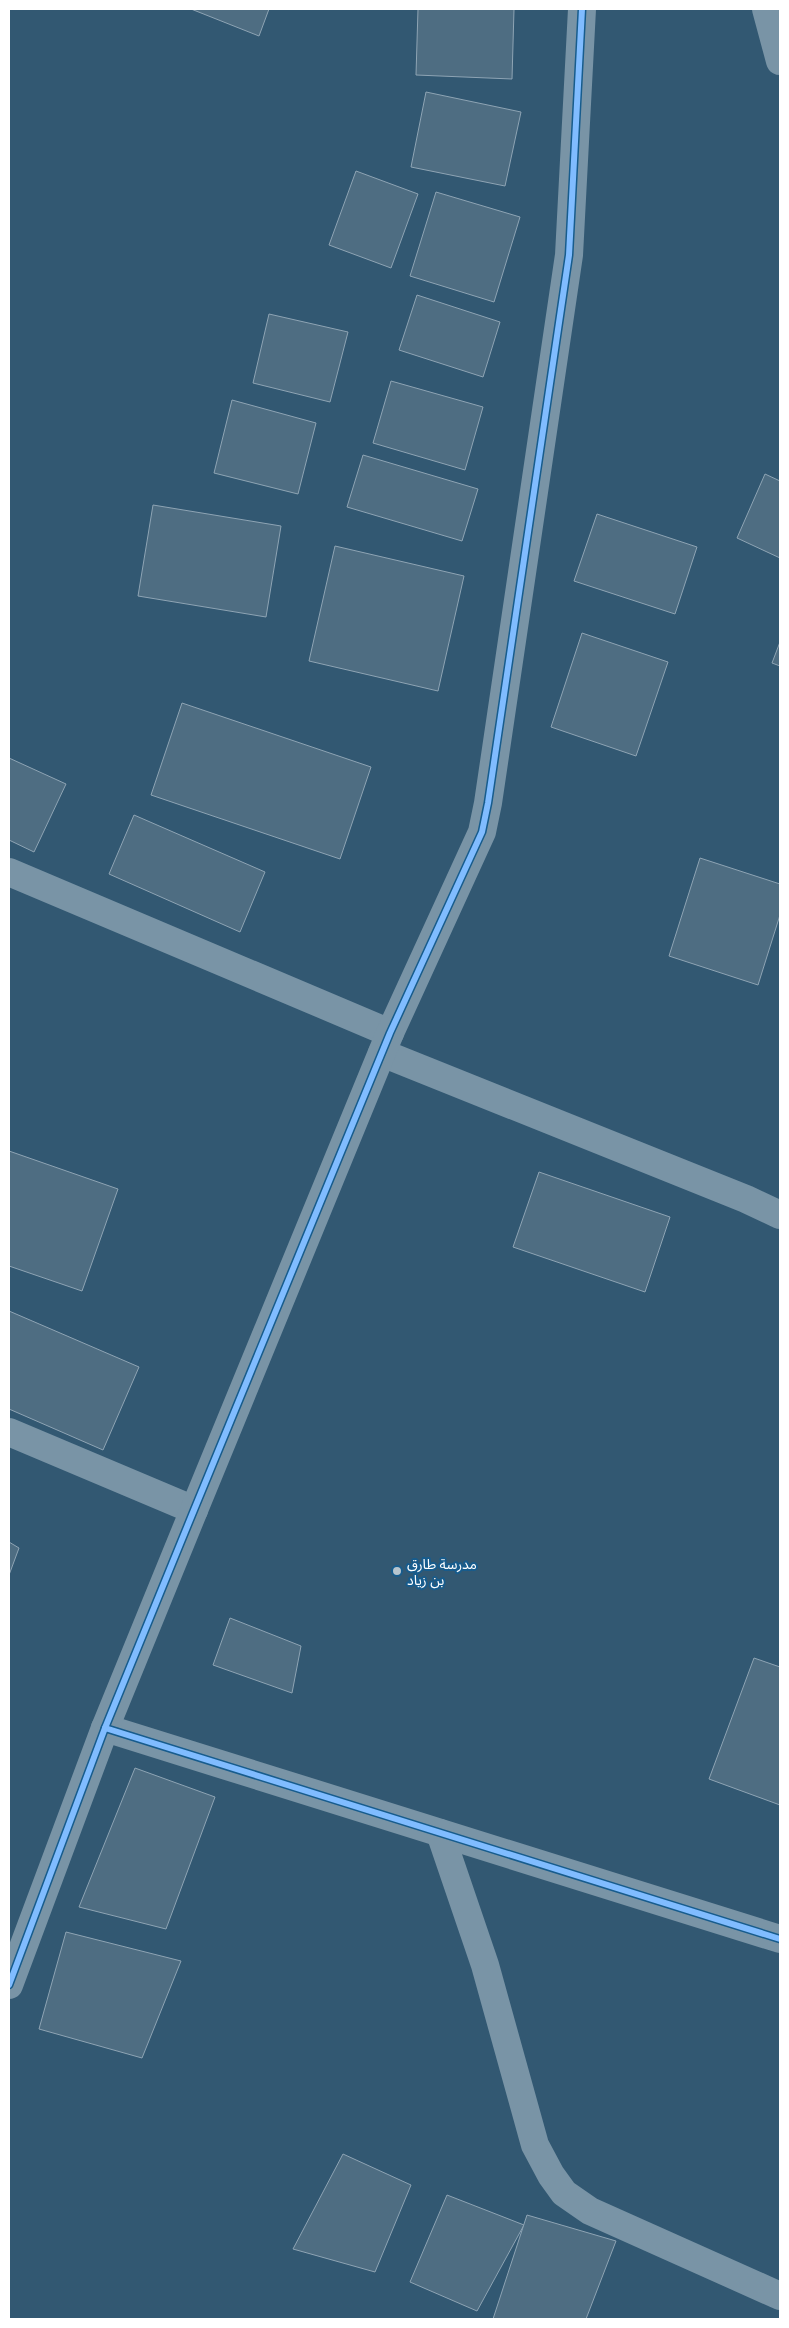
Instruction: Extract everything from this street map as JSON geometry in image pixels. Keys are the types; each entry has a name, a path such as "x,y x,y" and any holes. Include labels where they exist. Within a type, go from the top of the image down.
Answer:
{"street":[{"path":"9,1985 105,1728 194,1510 386,1043 482,832 488,803 569,255 582,9"},
{"path":"766,9 780,61"},
{"path":"9,872 386,1043 746,1198 780,1215"},
{"path":"9,1432 194,1510"},
{"path":"105,1728 780,1939"},
{"path":"440,1833 485,1965 535,2145 559,2187 564,2193 590,2211 780,2296"}],"building":[{"path":"191,9 269,9 259,36"},
{"path":"418,9 514,9 512,79 416,75"},
{"path":"426,92 521,112 505,186 411,167"},
{"path":"356,171 418,194 391,268 329,245"},
{"path":"436,192 520,217 494,302 410,276"},
{"path":"417,295 500,322 483,377 399,350"},
{"path":"269,314 348,332 330,402 253,383"},
{"path":"391,381 483,407 465,470 373,443"},
{"path":"232,400 316,423 298,494 214,473"},
{"path":"363,455 478,489 462,541 347,507"},
{"path":"765,474 780,481 780,558 737,538"},
{"path":"153,505 281,526 266,617 138,596"},
{"path":"597,514 697,547 675,614 574,581"},
{"path":"335,546 464,576 438,691 309,661"},
{"path":"582,633 668,662 636,756 551,727"},
{"path":"780,642 780,666 772,663"},
{"path":"182,703 371,767 340,859 151,795"},
{"path":"9,758 66,784 34,852 9,840"},
{"path":"134,815 265,872 240,932 109,874"},
{"path":"700,858 780,884 780,915 758,985 669,956"},
{"path":"9,1151 118,1189 82,1291 9,1266"},
{"path":"539,1172 670,1217 645,1292 513,1247"},
{"path":"9,1311 139,1367 103,1450 9,1409"},
{"path":"9,1542 19,1548 9,1575"},
{"path":"230,1618 301,1646 292,1693 213,1665"},
{"path":"754,1658 780,1667 780,1805 709,1779"},
{"path":"135,1768 215,1797 166,1929 79,1907"},
{"path":"66,1932 181,1961 142,2058 39,2029"},
{"path":"343,2154 411,2185 375,2272 293,2249"},
{"path":"447,2195 524,2225 477,2311 410,2282"},
{"path":"527,2215 616,2241 586,2319 493,2319"}],"cycle path":[{"path":"9,1985 105,1728 194,1510 390,1033 482,832 488,803 569,255 582,9"},
{"path":"105,1728 780,1939"}],"place":[{"name":"مدرسة طارق بن زياد","path":"397,1571"}]}
